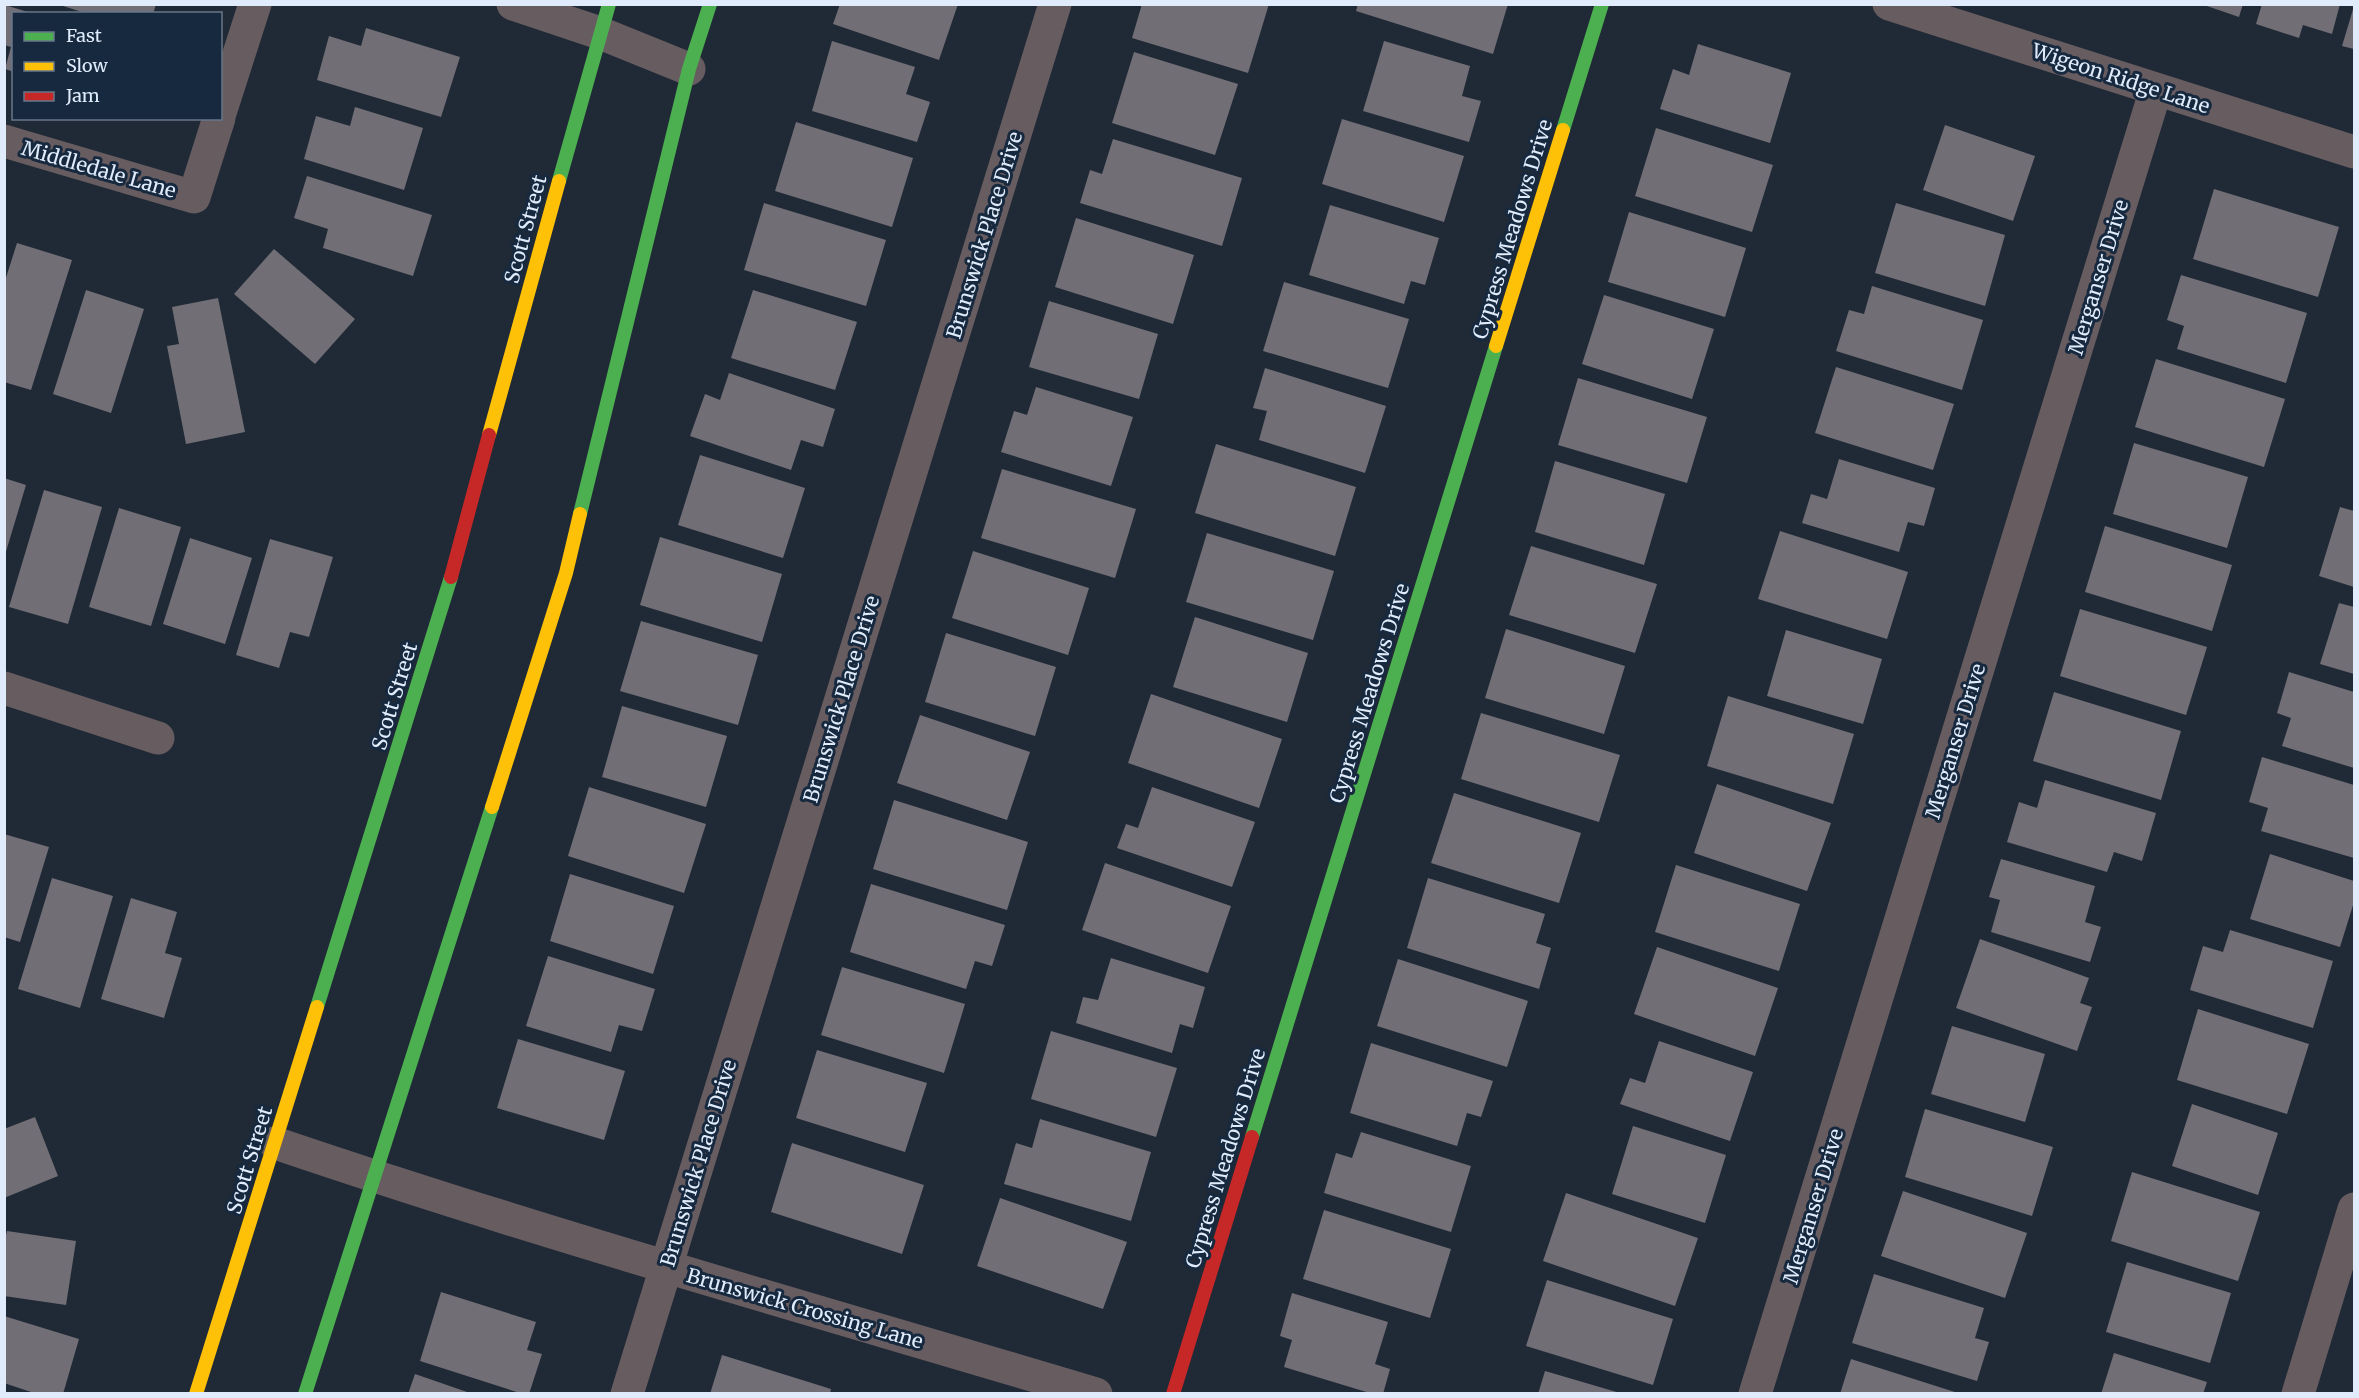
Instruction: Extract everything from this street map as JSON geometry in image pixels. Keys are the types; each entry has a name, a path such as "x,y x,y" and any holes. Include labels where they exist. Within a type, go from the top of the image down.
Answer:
{"main road":[{"path":"305,1394 566,573 689,69 710,4"},
{"name":"Cypress Meadows Drive","path":"1173,1394 1602,4"},
{"name":"Scott Street","path":"196,1394 444,602 605,19"}],"street":[{"path":"222,106 255,4"},
{"path":"513,4 605,19 689,69"},
{"name":"Brunswick Place Drive","path":"627,1394 1055,4"},
{"name":"Wigeon Ridge Lane","path":"1888,4 2355,152"},
{"name":"Merganser Drive","path":"1755,1394 2156,89"},
{"name":"Middledale Lane","path":"4,141 194,197 218,120"},
{"path":"4,688 158,738"},
{"name":"Brunswick Crossing Lane","path":"275,1143 666,1266 1096,1394"},
{"path":"2298,1394 2355,1209"}],"building":[{"path":"156,4 154,12 82,12 60,5"},
{"path":"840,4 958,4 939,60 833,24"},
{"path":"1142,4 1269,4 1248,73 1132,38"},
{"path":"1358,4 1508,4 1493,54 1356,11"},
{"path":"2201,4 2243,4 2239,17"},
{"path":"2262,4 2340,4 2332,34 2303,25 2299,38 2256,24"},
{"path":"5,5 28,12 12,12 12,71 5,69 11,47 4,45"},
{"path":"2354,6 2354,49 2342,46"},
{"path":"366,28 460,57 441,117 317,80 329,36 361,46"},
{"path":"832,41 915,67 906,94 930,102 917,142 812,111"},
{"path":"1384,41 1470,66 1462,96 1481,101 1469,142 1363,111"},
{"path":"1698,44 1791,73 1770,143 1660,109 1673,69 1689,75"},
{"path":"1134,52 1238,84 1215,155 1112,123"},
{"path":"355,107 423,128 404,190 304,159 316,116 350,126"},
{"path":"1342,119 1464,156 1444,222 1322,184"},
{"path":"796,122 913,158 892,227 775,191"},
{"path":"1945,125 2035,156 2013,221 1923,190"},
{"path":"1656,128 1773,165 1752,232 1635,196"},
{"path":"1113,139 1242,178 1222,246 1080,203 1090,170 1102,174"},
{"path":"307,176 432,215 413,276 323,248 328,229 294,218"},
{"path":"2214,189 2339,227 2318,297 2193,259"},
{"path":"764,203 886,240 866,306 744,270"},
{"path":"1896,203 2005,235 1985,306 1875,273"},
{"path":"1330,205 1439,238 1425,285 1411,281 1404,304 1309,275"},
{"path":"1629,212 1746,248 1725,317 1608,282"},
{"path":"1076,218 1194,255 1173,324 1055,287"},
{"path":"17,243 72,260 31,390 4,382 4,284"},
{"path":"274,249 355,319 315,364 234,294"},
{"path":"2181,275 2307,313 2286,383 2177,349 2184,326 2167,320"},
{"path":"1284,282 1409,319 1388,388 1263,351"},
{"path":"1872,286 1983,320 1962,390 1836,351 1849,310 1864,314"},
{"path":"86,290 144,309 111,413 53,394"},
{"path":"753,290 857,322 835,390 731,358"},
{"path":"1604,295 1714,329 1692,399 1582,364"},
{"path":"218,298 245,432 186,444 167,346 179,344 172,307"},
{"path":"1049,301 1158,334 1139,399 1029,367"},
{"path":"2156,359 2285,399 2264,467 2135,427"},
{"path":"1836,367 1954,404 1933,470 1815,433"},
{"path":"1265,368 1386,406 1365,473 1259,440 1267,411 1253,408"},
{"path":"729,373 835,409 823,447 801,440 791,470 690,436 705,394 720,400"},
{"path":"1578,378 1707,417 1687,483 1558,445"},
{"path":"1036,387 1133,417 1111,486 1001,452 1014,411 1027,415"},
{"path":"2134,443 2248,477 2227,548 2113,514"},
{"path":"1216,444 1356,487 1335,556 1195,513"},
{"path":"700,455 805,488 783,558 678,525"},
{"path":"1839,459 1935,488 1924,526 1908,522 1899,552 1802,523 1811,494 1827,499"},
{"path":"1555,461 1665,494 1644,565 1535,532"},
{"path":"1002,469 1136,509 1115,578 981,538"},
{"path":"4,478 26,485 5,555 4,555"},
{"path":"44,490 102,507 68,624 9,607"},
{"path":"2340,507 2354,511 2354,587 2319,576"},
{"path":"119,508 181,527 151,626 89,607"},
{"path":"2105,526 2232,565 2212,631 2085,592"},
{"path":"1780,531 1908,572 1887,639 1758,599"},
{"path":"1207,533 1334,571 1313,640 1186,602"},
{"path":"660,537 782,574 762,642 640,605"},
{"path":"190,538 252,558 225,644 163,624"},
{"path":"270,539 333,557 309,637 290,632 279,668 236,655"},
{"path":"1531,546 1657,584 1635,653 1509,615"},
{"path":"973,551 1089,588 1068,655 952,618"},
{"path":"2339,603 2354,607 2354,674 2320,664"},
{"path":"2080,609 2207,647 2186,715 2060,676"},
{"path":"1195,617 1308,653 1287,722 1173,687"},
{"path":"641,621 758,655 738,725 620,691"},
{"path":"1506,629 1625,666 1604,734 1485,698"},
{"path":"1786,630 1882,659 1863,724 1767,696"},
{"path":"946,633 1056,667 1035,736 925,702"},
{"path":"2289,672 2354,692 2354,768 2282,746 2291,718 2277,713"},
{"path":"2054,692 2181,731 2161,800 2033,761"},
{"path":"1151,694 1282,739 1259,808 1128,763"},
{"path":"1728,696 1854,734 1833,804 1707,766"},
{"path":"622,706 727,736 706,807 602,777"},
{"path":"1481,713 1620,755 1599,822 1461,779"},
{"path":"920,715 1030,752 1007,820 897,783"},
{"path":"2262,757 2354,785 2354,858 2261,831 2268,808 2249,802"},
{"path":"2045,780 2156,813 2142,861 2114,852 2107,872 2007,842 2019,802 2037,808"},
{"path":"1717,784 1831,823 1807,891 1694,853"},
{"path":"589,787 706,824 684,893 568,856"},
{"path":"1152,787 1255,822 1232,887 1117,848 1126,824 1138,828"},
{"path":"1454,793 1581,833 1559,903 1431,863"},
{"path":"894,800 1028,842 1007,910 873,869"},
{"path":"4,834 49,847 20,942 4,937"},
{"path":"2270,854 2354,881 2354,902 2340,947 2250,919"},
{"path":"2001,859 2095,886 2085,922 2101,927 2090,962 1991,932 2000,900 1989,897"},
{"path":"1105,863 1231,906 1208,973 1082,930"},
{"path":"1676,865 1800,904 1779,971 1655,932"},
{"path":"570,874 674,906 653,974 550,941"},
{"path":"52,878 113,896 80,1008 18,989"},
{"path":"1428,878 1545,914 1536,943 1551,948 1539,989 1407,948"},
{"path":"871,884 1005,925 992,966 975,961 966,989 850,952"},
{"path":"131,898 177,912 165,953 182,958 164,1018 101,999"},
{"path":"2230,930 2333,961 2313,1028 2190,990 2203,946 2223,952"},
{"path":"1980,939 2089,978 2080,1003 2092,1007 2077,1051 1956,1008"},
{"path":"1657,947 1778,988 1755,1056 1634,1014"},
{"path":"548,956 655,989 642,1031 619,1025 611,1052 526,1026"},
{"path":"1111,958 1205,987 1193,1028 1180,1024 1172,1053 1076,1023 1083,997 1098,1000"},
{"path":"1398,959 1528,1001 1507,1067 1377,1026"},
{"path":"842,967 965,1004 944,1073 821,1035"},
{"path":"2198,1009 2309,1044 2287,1114 2177,1080"},
{"path":"1952,1026 2045,1054 2025,1122 1931,1094"},
{"path":"1051,1031 1177,1068 1156,1137 1031,1099"},
{"path":"518,1039 625,1071 604,1140 497,1108"},
{"path":"1659,1041 1753,1072 1730,1141 1620,1104 1630,1078 1645,1083"},
{"path":"1371,1043 1493,1081 1481,1117 1467,1113 1457,1146 1350,1113"},
{"path":"817,1050 927,1083 905,1152 796,1118"},
{"path":"2192,1104 2278,1133 2258,1195 2172,1166"},
{"path":"1925,1109 2053,1147 2032,1216 1905,1177"},
{"path":"35,1117 58,1176 4,1198 4,1129"},
{"path":"1040,1119 1151,1152 1131,1221 1004,1184 1016,1143 1032,1148"},
{"path":"1633,1126 1726,1155 1705,1223 1612,1194"},
{"path":"1361,1132 1471,1166 1451,1232 1324,1193 1336,1153 1352,1158"},
{"path":"792,1143 924,1185 902,1254 771,1212"},
{"path":"2132,1172 2260,1212 2238,1281 2111,1241"},
{"path":"1903,1191 2027,1233 2005,1298 1881,1256"},
{"path":"1566,1193 1698,1238 1675,1306 1543,1261"},
{"path":"1000,1198 1127,1242 1103,1309 977,1266"},
{"path":"1324,1210 1451,1249 1430,1318 1303,1279"},
{"path":"7,1231 76,1241 66,1305 4,1296 4,1244"},
{"path":"2127,1262 2231,1293 2210,1363 2106,1332"},
{"path":"1874,1274 1984,1308 1975,1338 1989,1342 1977,1381 1852,1343"},
{"path":"1547,1280 1673,1319 1653,1385 1526,1346"},
{"path":"441,1292 536,1322 527,1350 542,1354 529,1394 420,1361"},
{"path":"1292,1293 1388,1322 1375,1364 1390,1369 1383,1394 1373,1394 1284,1367 1292,1340 1280,1336"},
{"path":"4,1316 79,1339 63,1394 37,1394 4,1383"},
{"path":"2114,1353 2207,1382 2203,1394 2101,1394"},
{"path":"722,1355 831,1389 830,1394 710,1394"},
{"path":"1851,1359 1958,1393 1840,1394"},
{"path":"1545,1371 1620,1393 1620,1394 1538,1394"},
{"path":"415,1374 470,1393 470,1394 408,1394"}],"traffic: fast":[{"path":"559,181 609,4"},
{"path":"580,514 689,69 710,4"},
{"path":"1563,130 1602,4"},
{"path":"1252,1137 1496,346"},
{"path":"317,1007 451,577"},
{"path":"305,1394 492,807"}],"traffic: slow":[{"path":"1496,346 1563,130"},
{"path":"489,435 559,181"},
{"path":"492,807 566,573 580,514"},
{"path":"196,1394 317,1007"}],"traffic: jam":[{"path":"451,577 489,435"},
{"path":"1173,1394 1252,1137"}]}
